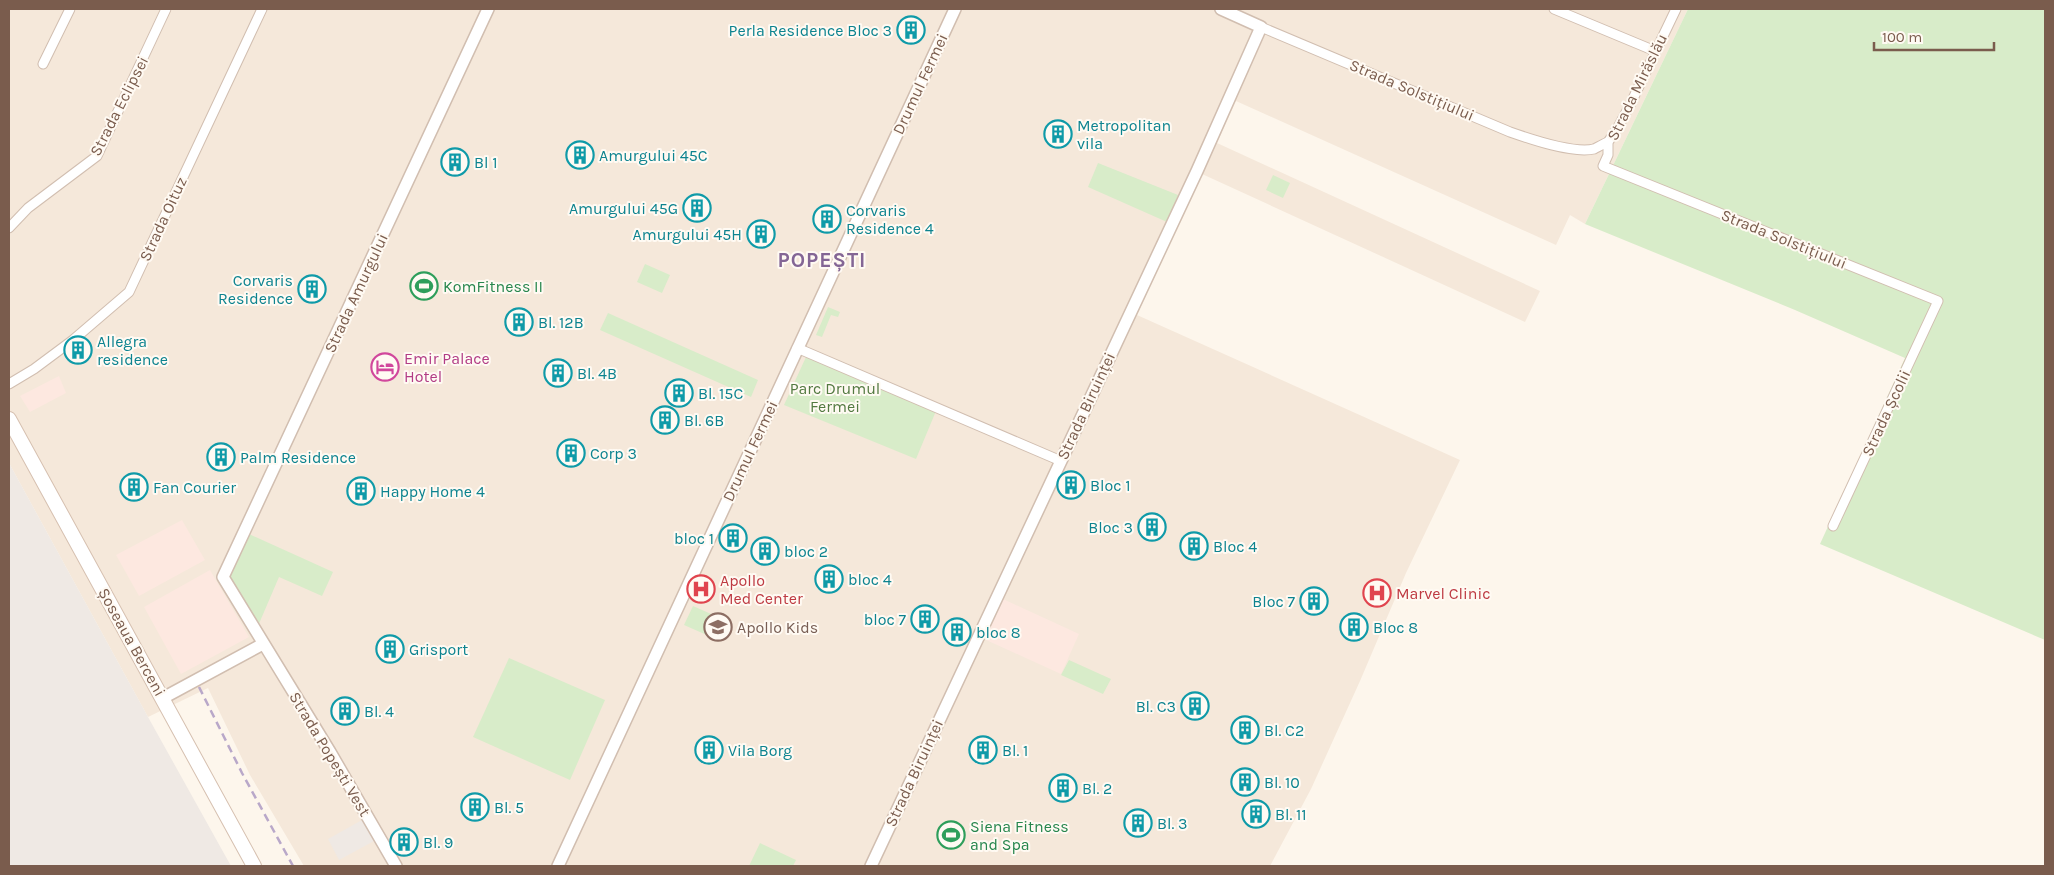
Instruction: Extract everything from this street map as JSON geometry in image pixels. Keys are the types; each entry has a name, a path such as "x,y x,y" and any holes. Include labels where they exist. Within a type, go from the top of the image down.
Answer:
{"main road":[{"name":"Șoseaua Berceni","path":"9,419 254,866"}],"street":[{"path":"43,64 70,9"},
{"name":"Strada Eclipsei","path":"9,228 28,208 97,156 166,9"},
{"name":"Strada Oituz","path":"9,384 34,369 73,340 129,292 262,9"},
{"name":"Strada Amurgului","path":"223,577 488,9"},
{"name":"Drumul Fermei","path":"558,866 955,9"},
{"name":"Strada Solstițiului","path":"1221,9 1533,140 1573,148 1593,149 1608,142"},
{"path":"1554,9 1656,51"},
{"name":"Strada Mirăslău","path":"1603,166 1608,155 1608,142 1618,129 1676,9"},
{"name":"Strada Biruinței","path":"870,866 906,784 1061,461 1197,171 1261,27"},
{"name":"Strada Solstițiului","path":"1603,166 1938,301"},
{"name":"Strada Școlii","path":"1833,526 1938,301"},
{"path":"797,348 1061,461"},
{"name":"Strada Popești Vest","path":"223,577 330,752 396,866"},
{"path":"162,698 263,644"}],"shaded area":[{"path":"9,9 1688,9 1585,224 1570,215 1556,245 1236,101 1217,143 1540,291 1525,322 1202,174 1137,315 1460,460 1406,573 1311,789 1270,866 304,866 250,775 208,688 148,717 9,463"},
{"path":"59,376 66,393 30,412 20,396"},
{"path":"9,463 148,717 231,866 9,866"},
{"path":"182,520 205,560 139,596 116,555"},
{"path":"210,570 249,637 181,674 144,607"},
{"path":"1003,599 1079,634 1061,674 984,639"},
{"path":"362,820 374,841 339,860 328,839"}],"green space":[{"path":"1688,9 2045,9 2045,640 1820,544 1905,358 1795,310 1585,224"},
{"path":"1098,163 1178,195 1167,222 1088,187"},
{"path":"1273,175 1290,183 1283,198 1266,190"},
{"path":"645,264 670,275 662,293 637,282"},
{"path":"828,307 840,312 838,317 831,315 822,337 816,335"},
{"path":"608,313 758,380 751,397 600,330"},
{"name":"Parc Drumul Fermei","path":"806,357 936,411 916,459 784,405"},
{"path":"249,534 333,572 322,596 279,577 258,626 229,578"},
{"path":"693,606 718,617 709,636 684,625"},
{"path":"509,658 605,700 570,780 473,737"},
{"path":"1069,660 1111,679 1103,694 1061,675"},
{"path":"760,843 796,860 793,866 749,866"}],"railway":[{"path":"199,687 242,773 293,866"}],"place":[{"name":"Perla Residence Bloc 3","path":"911,30"},
{"name":"Metropolitan vila","path":"1058,134"},
{"name":"Amurgului 45C","path":"580,155"},
{"name":"Bl 1","path":"455,162"},
{"name":"Amurgului 45G","path":"697,208"},
{"name":"Corvaris Residence 4","path":"827,219"},
{"name":"Amurgului 45H","path":"761,234"},
{"name":"KomFitness II","path":"424,286"},
{"name":"Corvaris Residence","path":"312,289"},
{"name":"Bl. 12B","path":"519,322"},
{"name":"Allegra residence","path":"78,350"},
{"name":"Emir Palace Hotel","path":"385,367"},
{"name":"Bl. 4B","path":"558,373"},
{"name":"Bl. 15C","path":"679,393"},
{"name":"Bl. 6B","path":"665,420"},
{"name":"Corp 3","path":"571,453"},
{"name":"Palm Residence","path":"221,457"},
{"name":"Bloc 1","path":"1071,485"},
{"name":"Fan Courier","path":"134,487"},
{"name":"Happy Home 4","path":"361,491"},
{"name":"Bloc 3","path":"1152,527"},
{"name":"bloc 1","path":"733,538"},
{"name":"Bloc 4","path":"1194,546"},
{"name":"bloc 2","path":"765,551"},
{"name":"bloc 4","path":"829,579"},
{"name":"Apollo Med Center","path":"701,589"},
{"name":"Marvel Clinic","path":"1377,593"},
{"name":"Bloc 7","path":"1314,601"},
{"name":"bloc 7","path":"925,619"},
{"name":"Apollo Kids","path":"718,627"},
{"name":"Bloc 8","path":"1354,627"},
{"name":"bloc 8","path":"957,632"},
{"name":"Grisport","path":"390,649"},
{"name":"Bl. C3","path":"1195,706"},
{"name":"Bl. 4","path":"345,711"},
{"name":"Bl. C2","path":"1245,730"},
{"name":"Vila Borg","path":"709,750"},
{"name":"Bl. 1","path":"983,750"},
{"name":"Bl. 10","path":"1245,782"},
{"name":"Bl. 2","path":"1063,788"},
{"name":"Bl. 5","path":"475,807"},
{"name":"Bl. 11","path":"1256,814"},
{"name":"Bl. 3","path":"1138,823"},
{"name":"Siena Fitness and Spa","path":"951,835"},
{"name":"Bl. 9","path":"404,842"}],"district":[{"name":"POPEȘTI","path":"822,260"}]}
